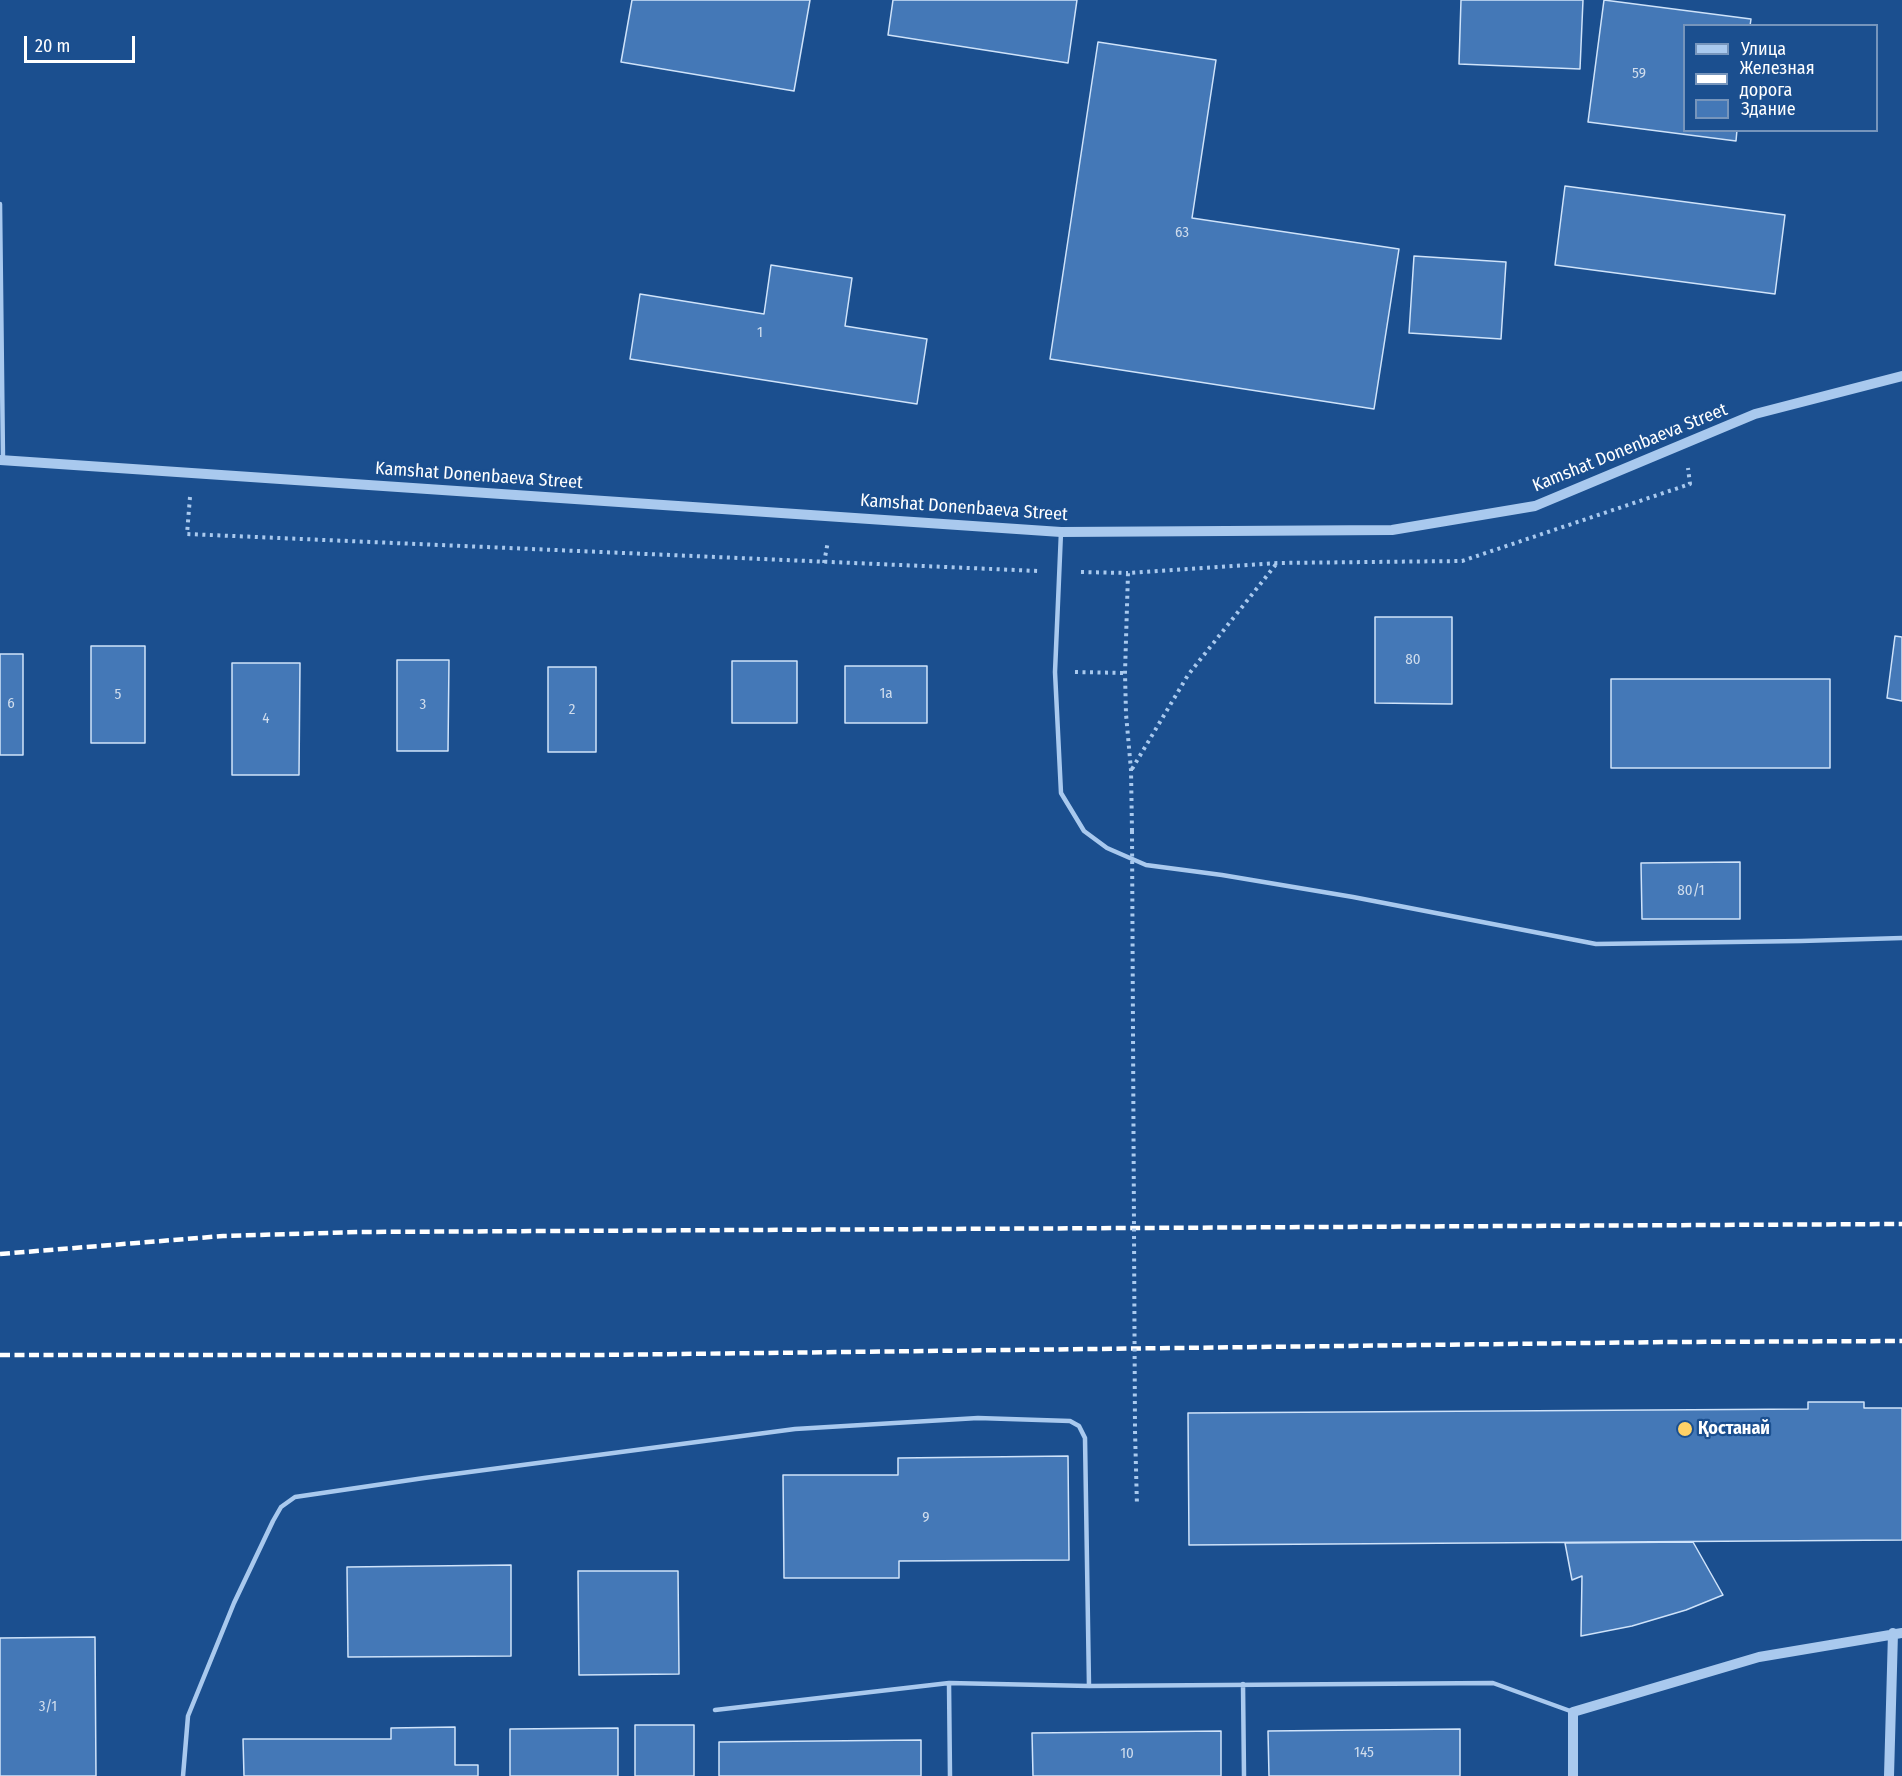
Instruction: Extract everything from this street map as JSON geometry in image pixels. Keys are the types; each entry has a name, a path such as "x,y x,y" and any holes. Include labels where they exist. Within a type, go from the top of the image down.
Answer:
{"street":[{"name":"Kamshat Donenbaeva Street","path":"1,460 1061,532 1392,530 1535,506 1755,414 1902,376"},
{"path":"1574,1776 1573,1712 1759,1657 1897,1633 1889,1776"}],"lane":[{"path":"0,204 1,460"},
{"path":"1061,532 1055,672 1061,793 1084,831 1107,848 1146,865 1353,897 1596,944 1902,938"},
{"path":"183,1776 188,1716 234,1603 273,1521 281,1507 295,1497 795,1429 978,1418 1070,1420 1079,1426 1085,1438 1089,1686"},
{"path":"715,1710 949,1683 1089,1686 1493,1683 1573,1712"},
{"path":"949,1683 950,1776"},
{"path":"1243,1684 1244,1776"}],"path":[{"path":"192,473 187,534 1059,572 1128,573 1276,563 1462,561 1690,484 1685,444"},
{"path":"1131,770 1188,675 1276,563"},
{"path":"1128,573 1125,673 1132,831 1137,1506"},
{"path":"1055,672 1125,673"}],"building":[{"path":"632,0 810,0 794,91 621,62"},
{"path":"893,0 1077,0 1068,63 888,35"},
{"path":"1461,0 1583,0 1580,69 1459,64"},
{"path":"1604,0 1751,19 1750,24 1683,24 1683,132 1737,132 1736,141 1588,122"},
{"path":"1098,42 1216,60 1192,218 1399,249 1374,409 1050,359"},
{"path":"1565,186 1785,215 1775,294 1555,265"},
{"path":"1414,256 1506,262 1501,339 1409,333"},
{"path":"771,265 852,278 845,326 927,339 917,404 630,359 640,294 764,314"},
{"path":"1375,617 1452,617 1452,704 1375,703"},
{"path":"1895,636 1902,637 1902,701 1887,698"},
{"path":"91,646 145,646 145,743 91,743"},
{"path":"0,654 23,654 23,755 0,755"},
{"path":"397,660 449,660 448,751 397,751"},
{"path":"732,661 797,661 797,723 732,723"},
{"path":"232,663 300,663 299,775 232,775"},
{"path":"845,666 927,666 927,723 845,723"},
{"path":"548,667 596,667 596,752 548,752"},
{"path":"1611,679 1830,679 1830,768 1611,768"},
{"path":"1740,862 1740,919 1642,919 1641,863"},
{"name":"Қостанай","path":"1808,1402 1864,1402 1864,1408 1902,1408 1902,1540 1189,1545 1188,1413 1808,1409"},
{"path":"1068,1456 1069,1560 899,1561 899,1578 784,1578 783,1475 898,1475 898,1458"},
{"path":"1693,1542 1723,1595 1686,1610 1632,1626 1581,1636 1582,1576 1572,1580 1565,1543"},
{"path":"511,1565 511,1656 348,1657 347,1567"},
{"path":"578,1571 678,1571 679,1674 579,1675"},
{"path":"95,1637 96,1776 0,1776 0,1638"},
{"path":"635,1725 694,1725 694,1776 635,1776"},
{"path":"455,1727 455,1765 478,1765 478,1776 244,1776 243,1739 391,1739 391,1728"},
{"path":"618,1728 618,1776 510,1776 510,1729"},
{"path":"1460,1729 1460,1776 1269,1776 1268,1731"},
{"path":"1221,1731 1221,1776 1033,1776 1032,1733"},
{"path":"921,1740 921,1776 719,1776 719,1742"}],"railway":[{"path":"0,1254 223,1236 360,1232 1902,1224"},
{"path":"0,1355 597,1355 1902,1341"}],"place":[{"name":"Қостанай","path":"1685,1429"}]}
